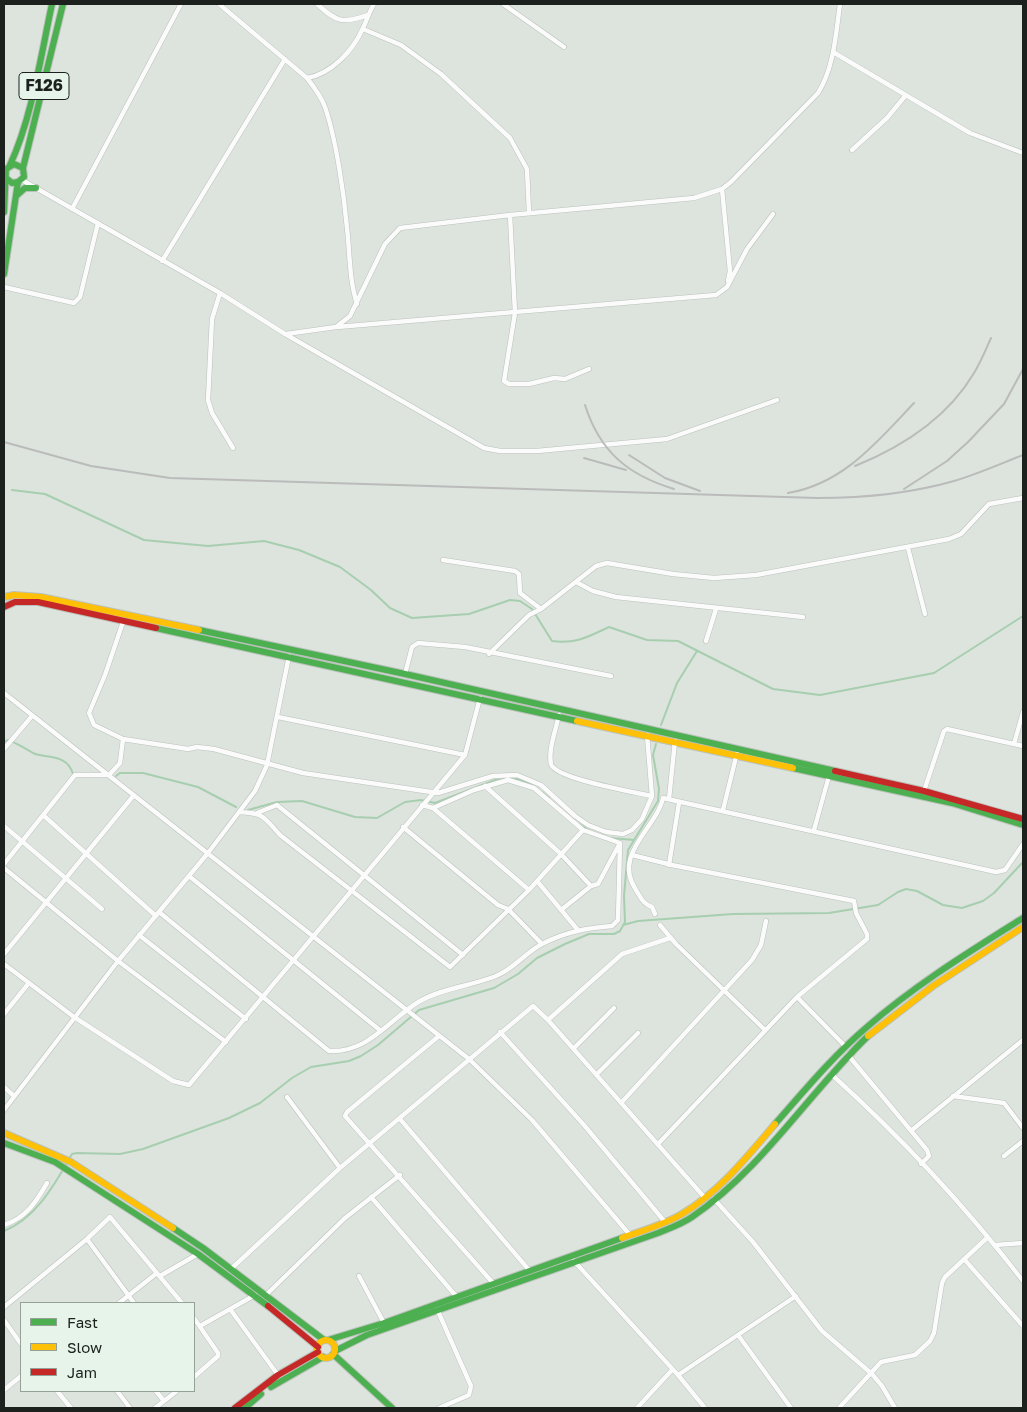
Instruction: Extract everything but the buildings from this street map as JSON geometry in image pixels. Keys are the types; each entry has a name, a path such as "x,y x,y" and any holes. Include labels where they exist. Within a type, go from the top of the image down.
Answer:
{"main road":[{"name":"F126","path":"4,212 7,167 17,150 39,67 52,4"},
{"name":"F126","path":"4,274 16,196 63,4"},
{"path":"7,167 17,164 23,168"},
{"path":"6,178 12,183 20,181"},
{"path":"16,196 25,188 36,188"},
{"path":"4,597 41,597 405,674 559,715 675,741 737,752 829,776 952,803 1023,825"},
{"path":"4,607 15,602 38,602 289,658 481,695 924,791 1023,819"},
{"path":"245,1408 276,1382 320,1352 326,1340 384,1323 681,1215 705,1198 732,1174 846,1046 891,1007 1023,918"},
{"path":"236,1408 278,1375 320,1352 334,1353 367,1336 437,1309 658,1233 690,1218 714,1199 759,1156 848,1055 876,1029 924,993 1023,927"},
{"path":"4,1133 59,1155 232,1268 334,1345 334,1353 392,1408"},
{"path":"4,1143 55,1162 198,1254 255,1295 320,1352"}],"street":[{"path":"72,208 181,4"},
{"path":"219,4 307,78 318,92 325,108 333,141 347,228 351,281 358,304"},
{"path":"318,4 331,16 347,22 368,15"},
{"path":"307,78 327,71 341,59 354,44 374,4"},
{"path":"503,4 564,48"},
{"path":"336,327 350,316 358,304 385,244 400,228 510,215 694,198 722,190 818,93 824,81 832,52 840,4"},
{"path":"363,29 401,45 441,74 510,138 527,169 530,187 529,214"},
{"path":"832,52 970,133 1023,153"},
{"path":"162,261 285,59"},
{"path":"852,150 887,118 906,94"},
{"path":"20,181 72,208 220,293 285,334 474,444 492,451 537,451 667,439 777,400"},
{"path":"722,190 730,271 727,287"},
{"path":"285,334 336,327 716,295 727,287 747,249 773,214"},
{"path":"510,215 516,313 504,381 507,384 529,384 554,378 571,378 589,369"},
{"path":"4,287 74,303 80,297 98,223"},
{"path":"220,293 212,319 208,400 212,413 233,448"},
{"path":"489,654 529,615 539,610 596,566 607,563 673,574 714,578 756,575 949,539 966,529 989,504 1023,498"},
{"path":"908,548 925,614"},
{"path":"443,560 515,570 519,574 519,591 539,610"},
{"path":"576,582 593,591 616,597 803,617"},
{"path":"706,641 716,609"},
{"path":"123,622 105,675 89,713 94,725 123,739 188,749 197,747 214,749 267,765 348,781 432,793 444,792 493,776 517,775 541,785 575,816 588,825 606,832 623,834 632,830 642,819 652,796 647,735"},
{"path":"405,674 412,647 418,643 465,647 489,654 611,676"},
{"path":"4,1110 118,961 208,853 255,791 267,765 290,650"},
{"path":"4,693 469,1059 532,1120 630,1235"},
{"path":"4,964 74,1017 173,1082 184,1086 194,1081 366,875 403,827 465,755 481,695"},
{"path":"1014,744 1023,712"},
{"path":"559,715 551,755 551,765 555,770 578,779 652,796"},
{"path":"4,749 32,716"},
{"path":"278,717 465,755"},
{"path":"924,791 944,731 1023,746"},
{"path":"123,739 120,763 109,775 75,775 22,840 4,866 46,904 226,1042"},
{"path":"669,800 675,741"},
{"path":"723,810 737,752"},
{"path":"814,830 829,776"},
{"path":"433,808 485,786 508,780 534,788 583,830 620,843"},
{"path":"485,786 561,854 591,886"},
{"path":"4,954 134,795"},
{"path":"655,914 652,907 645,904 630,881 632,855 637,840 657,814 663,798 1000,872 1005,870 1023,844"},
{"path":"669,864 679,803"},
{"path":"423,804 433,808 529,890"},
{"path":"239,812 257,812 277,805 463,955"},
{"path":"257,812 267,819 280,835 448,967 452,967 537,882 583,830"},
{"path":"43,815 157,914 329,1051 344,1052 358,1047 429,996 504,973 542,944 577,930 612,926 618,920 620,843"},
{"path":"4,826 102,909"},
{"path":"403,827 498,905 508,909 542,944"},
{"path":"561,910 591,886 598,884 620,843"},
{"path":"632,855 855,903 856,913 868,934 867,939 797,997 764,1029 658,1144"},
{"path":"189,876 381,1031"},
{"path":"537,882 577,930"},
{"path":"621,1103 725,991 758,952 766,921"},
{"path":"660,925 670,938 764,1029"},
{"path":"139,936 246,1019"},
{"path":"548,1020 622,954 670,938"},
{"path":"4,1014 28,984"},
{"path":"797,997 846,1046"},
{"path":"232,1268 340,1168 400,1119 530,1006 535,1007 548,1020 705,1198"},
{"path":"574,1049 614,1008"},
{"path":"500,1032 584,1125 665,1222"},
{"path":"596,1075 638,1033"},
{"path":"439,1036 347,1112 347,1120 371,1142 493,1283"},
{"path":"912,1130 1023,1040"},
{"path":"848,1055 912,1130 929,1153 921,1164"},
{"path":"831,1074 880,1118 988,1237 1023,1281"},
{"path":"4,1087 14,1096"},
{"path":"953,1096 1004,1103 1023,1128"},
{"path":"287,1097 340,1168"},
{"path":"400,1119 529,1270"},
{"path":"1004,1156 1023,1140"},
{"path":"267,1294 345,1218 400,1175"},
{"path":"4,1225 16,1221 28,1212 47,1183"},
{"path":"371,1197 456,1296"},
{"path":"714,1199 753,1242 827,1335 872,1374 882,1386 895,1408"},
{"path":"4,1307 87,1240 111,1218 181,1302"},
{"path":"839,1408 881,1362 915,1356 930,1342 934,1333 942,1284 945,1277 988,1237"},
{"path":"87,1240 133,1302"},
{"path":"995,1245 1023,1243"},
{"path":"120,1302 158,1274 198,1254"},
{"path":"964,1259 1023,1326"},
{"path":"574,1261 678,1375 705,1408"},
{"path":"359,1276 384,1323"},
{"path":"200,1326 255,1295"},
{"path":"678,1375 796,1296"},
{"path":"230,1309 278,1375"},
{"path":"437,1309 471,1391 469,1394 439,1408"},
{"path":"195,1319 218,1353 218,1356 195,1376"},
{"path":"4,1321 20,1343"},
{"path":"738,1335 791,1408"},
{"path":"637,1408 672,1370"},
{"path":"4,1390 20,1377"},
{"path":"58,1392 71,1408"},
{"path":"118,1392 130,1408"},
{"path":"157,1392 164,1401"},
{"path":"154,1408 176,1392"}],"waterway":[{"path":"12,490 45,494 144,540 208,546 264,541 299,550 340,567 371,590 390,608 412,618 469,614 510,600 520,601 532,609 552,641 575,641 609,627 647,640 678,641 773,689 820,695 934,673 1023,616"},
{"path":"661,725 677,683 697,651"},
{"path":"4,742 8,740 38,755 61,760 70,767 73,774"},
{"path":"69,1159 72,1154 77,1153 120,1154 143,1149 229,1118 260,1103 292,1078 311,1067 349,1061 361,1056 378,1045 419,1010 494,988 518,974 537,958 589,934 614,934 620,931 625,922 624,896 628,850 658,801 659,789 653,755 656,744"},
{"path":"116,776 120,773 143,773 198,787 236,807"},
{"path":"248,810 277,802 302,801 355,817 377,818 405,802 421,800 435,803 495,780 519,779 534,786"},
{"path":"542,792 549,798"},
{"path":"579,824 590,831"},
{"path":"611,838 634,840"},
{"path":"623,925 638,921 733,914 829,913 878,905 906,889 917,891 943,905 962,908 983,901 994,893 1023,862"},
{"path":"4,1231 15,1226 41,1203 67,1163"}],"railway":[{"path":"855,466 890,450 937,417 963,389 974,373 991,338"},
{"path":"904,489 947,461 968,442 1004,404 1023,369"},
{"path":"788,493 826,481 842,471 872,446 914,403"},
{"path":"585,405 591,422 599,436 618,459 643,477 674,489"},
{"path":"4,442 91,466 170,478 817,498 869,496 920,489 963,478 1023,455"},
{"path":"629,455 665,478 700,491"},
{"path":"584,458 626,470"}],"traffic: fast":[{"path":"10,165 18,147 30,107 52,4"},
{"path":"23,168 63,4"},
{"path":"4,212 6,169 14,164 23,168 24,177 18,182 12,183 6,178"},
{"path":"4,274 18,182"},
{"path":"16,196 25,188 36,188"},
{"path":"156,628 577,721"},
{"path":"199,630 405,674 835,771"},
{"path":"793,768 952,803 1023,825"},
{"path":"775,1124 854,1038 885,1012 943,969 1023,918"},
{"path":"335,1351 367,1335 658,1233 688,1219 717,1198 741,1177 846,1058 868,1036"},
{"path":"4,1143 55,1162 198,1254 268,1306"},
{"path":"173,1228 203,1248 324,1340"},
{"path":"328,1340 384,1323 622,1238"},
{"path":"333,1354 392,1408"},
{"path":"271,1387 323,1357"},
{"path":"245,1408 261,1394"}],"traffic: slow":[{"path":"4,597 14,595 41,597 199,630"},
{"path":"577,721 793,768"},
{"path":"868,1036 933,986 1023,927"},
{"path":"622,1238 668,1221 695,1205 732,1173 775,1124"},
{"path":"4,1133 71,1162 173,1228"},
{"path":"326,1340 332,1343 335,1349 332,1355 326,1358 320,1355 317,1349 320,1343 326,1340"}],"traffic: jam":[{"path":"4,607 15,602 38,602 156,628"},
{"path":"835,771 924,791 1023,819"},
{"path":"268,1306 318,1347"},
{"path":"235,1408 278,1375 318,1352"}]}
